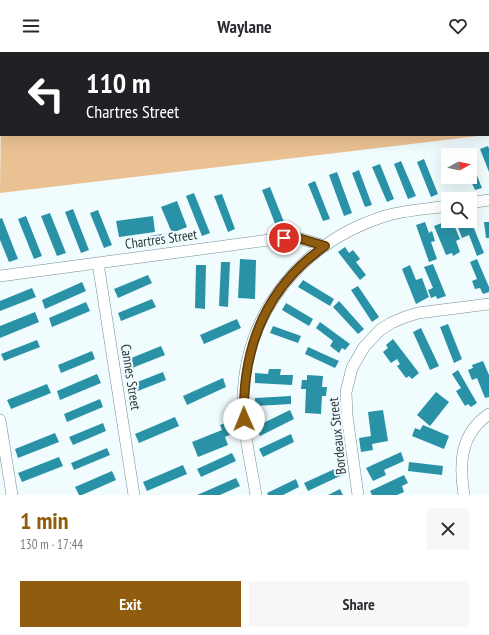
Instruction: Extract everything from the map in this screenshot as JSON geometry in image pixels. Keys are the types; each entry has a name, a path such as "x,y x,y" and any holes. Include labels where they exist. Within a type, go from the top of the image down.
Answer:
{"street":[{"path":"477,202 489,200"},
{"path":"256,495 244,419 243,398 249,356 255,334 278,291 308,257 357,227 387,215 441,207"},
{"name":"Chartres Street","path":"0,276 284,238 298,238 325,246"},
{"name":"Cannes Street","path":"98,263 134,495"},
{"name":"Bordeaux Street","path":"358,495 347,416 346,392 352,368 364,347 380,330 405,317 418,313 489,304"},
{"path":"464,495 461,465 466,444 470,434 476,426 489,414"},
{"path":"0,420 12,495"}],"shaded area":[{"path":"1,136 479,136 0,193"}],"building":[{"path":"488,146 489,149 489,172 480,149"},
{"path":"424,159 438,194 431,197 417,162"},
{"path":"401,161 416,196 408,199 394,164"},
{"path":"380,164 394,199 387,202 372,167"},
{"path":"359,170 372,205 365,207 352,173"},
{"path":"337,172 352,213 344,216 329,175"},
{"path":"477,176 482,188 475,190 472,184 477,184"},
{"path":"315,181 330,219 323,221 308,184"},
{"path":"270,187 284,222 276,226 262,190"},
{"path":"194,193 210,233 202,236 186,196"},
{"path":"222,194 235,229 228,232 214,196"},
{"path":"177,201 187,227 172,233 161,207"},
{"path":"73,209 89,250 81,253 65,212"},
{"path":"98,210 112,245 104,248 90,213"},
{"path":"50,213 66,253 57,256 41,216"},
{"path":"26,216 42,256 34,259 18,219"},
{"path":"153,216 155,232 119,237 116,221"},
{"path":"2,218 18,259 9,262 0,240 0,219"},
{"path":"425,222 429,233 432,231 435,241 431,242 437,259 429,262 416,225"},
{"path":"484,222 489,222 489,238 486,238"},
{"path":"441,223 441,228 455,228 460,239 456,241 460,252 453,256 452,253 446,255 434,226"},
{"path":"458,228 474,228 484,253 477,256 469,235 462,238"},
{"path":"162,234 163,245 151,246 150,236"},
{"path":"345,247 349,253 353,250 360,259 356,262 366,275 360,280 338,252"},
{"path":"240,259 256,260 255,299 238,298"},
{"path":"477,259 489,287 489,292 483,294 480,288 475,289 472,281 477,279 470,262"},
{"path":"221,262 230,262 228,307 219,306"},
{"path":"433,264 446,296 437,299 436,296 431,298 428,290 433,288 424,267"},
{"path":"196,265 206,265 205,309 195,308"},
{"path":"410,265 416,280 422,278 429,297 416,304 402,269"},
{"path":"148,275 152,283 118,298 114,289"},
{"path":"303,280 334,299 330,306 298,287"},
{"path":"82,282 86,291 45,309 42,300"},
{"path":"358,286 379,317 372,322 351,290"},
{"path":"32,288 36,297 0,311 0,301"},
{"path":"152,299 156,307 121,321 118,313"},
{"path":"339,301 364,329 358,334 333,307"},
{"path":"86,302 90,311 52,327 49,318"},
{"path":"286,303 313,319 309,326 282,310"},
{"path":"35,312 39,322 0,338 0,326"},
{"path":"237,319 241,328 204,344 200,335"},
{"path":"320,322 350,344 345,350 342,348 339,353 330,346 333,341 316,328"},
{"path":"448,324 462,359 454,363 440,327"},
{"path":"273,326 301,336 298,343 270,333"},
{"path":"421,328 439,366 430,370 413,332"},
{"path":"393,339 419,373 412,379 409,376 406,378 397,366 400,364 397,359 391,363 383,352 388,348 386,345"},
{"path":"37,340 40,347 4,361 1,354"},
{"path":"161,346 165,355 127,370 124,361"},
{"path":"308,347 339,361 335,368 305,354"},
{"path":"92,351 95,359 61,373 58,365"},
{"path":"483,361 489,375 489,397 485,398 477,378 472,380 468,370 473,368 472,365"},
{"path":"269,369 281,369 280,375 293,375 292,385 255,383 255,373 268,374"},
{"path":"458,370 477,403 471,407 468,404 465,406 456,391 461,388 452,374"},
{"path":"163,372 166,380 130,394 127,386"},
{"path":"97,374 101,383 60,400 57,391"},
{"path":"307,375 323,376 322,387 327,387 326,396 322,396 321,414 305,413 306,389 301,389 302,380 307,380"},
{"path":"223,378 226,387 187,405 183,396"},
{"path":"47,384 51,393 11,409 7,400"},
{"path":"436,392 449,402 430,426 417,415"},
{"path":"291,396 291,404 255,406 255,398"},
{"path":"100,399 103,407 67,422 64,414"},
{"path":"290,410 294,419 260,436 255,427"},
{"path":"383,410 388,441 372,444 373,450 361,452 359,438 371,436 368,412"},
{"path":"175,417 179,426 139,443 135,434"},
{"path":"231,421 236,432 225,437 228,445 198,457 192,442 222,430 220,425"},
{"path":"103,423 106,431 73,445 69,437"},
{"path":"423,425 449,436 444,449 412,436 415,428 420,430"},
{"path":"55,433 59,442 18,458 15,449"},
{"path":"291,434 294,442 263,457 259,449"},
{"path":"107,448 110,455 74,470 71,463"},
{"path":"401,452 404,461 384,470 386,475 373,481 366,468"},
{"path":"232,453 236,461 201,477 197,469"},
{"path":"59,457 63,466 22,482 18,473"},
{"path":"409,462 443,466 442,475 408,471"},
{"path":"183,465 187,474 147,491 143,482"},
{"path":"339,467 342,475 308,491 304,483"},
{"path":"112,471 116,480 79,495 75,487"},
{"path":"404,475 408,483 402,486 404,492 397,495 372,495 370,491"},
{"path":"236,478 240,486 220,495 197,495"},
{"path":"296,479 299,487 283,495 268,495 267,493"},
{"path":"340,489 343,495 328,495"}],"route":[{"path":"244,419 243,398 249,356 255,334 272,300 282,286 308,257 325,246 298,238 284,238"}]}
